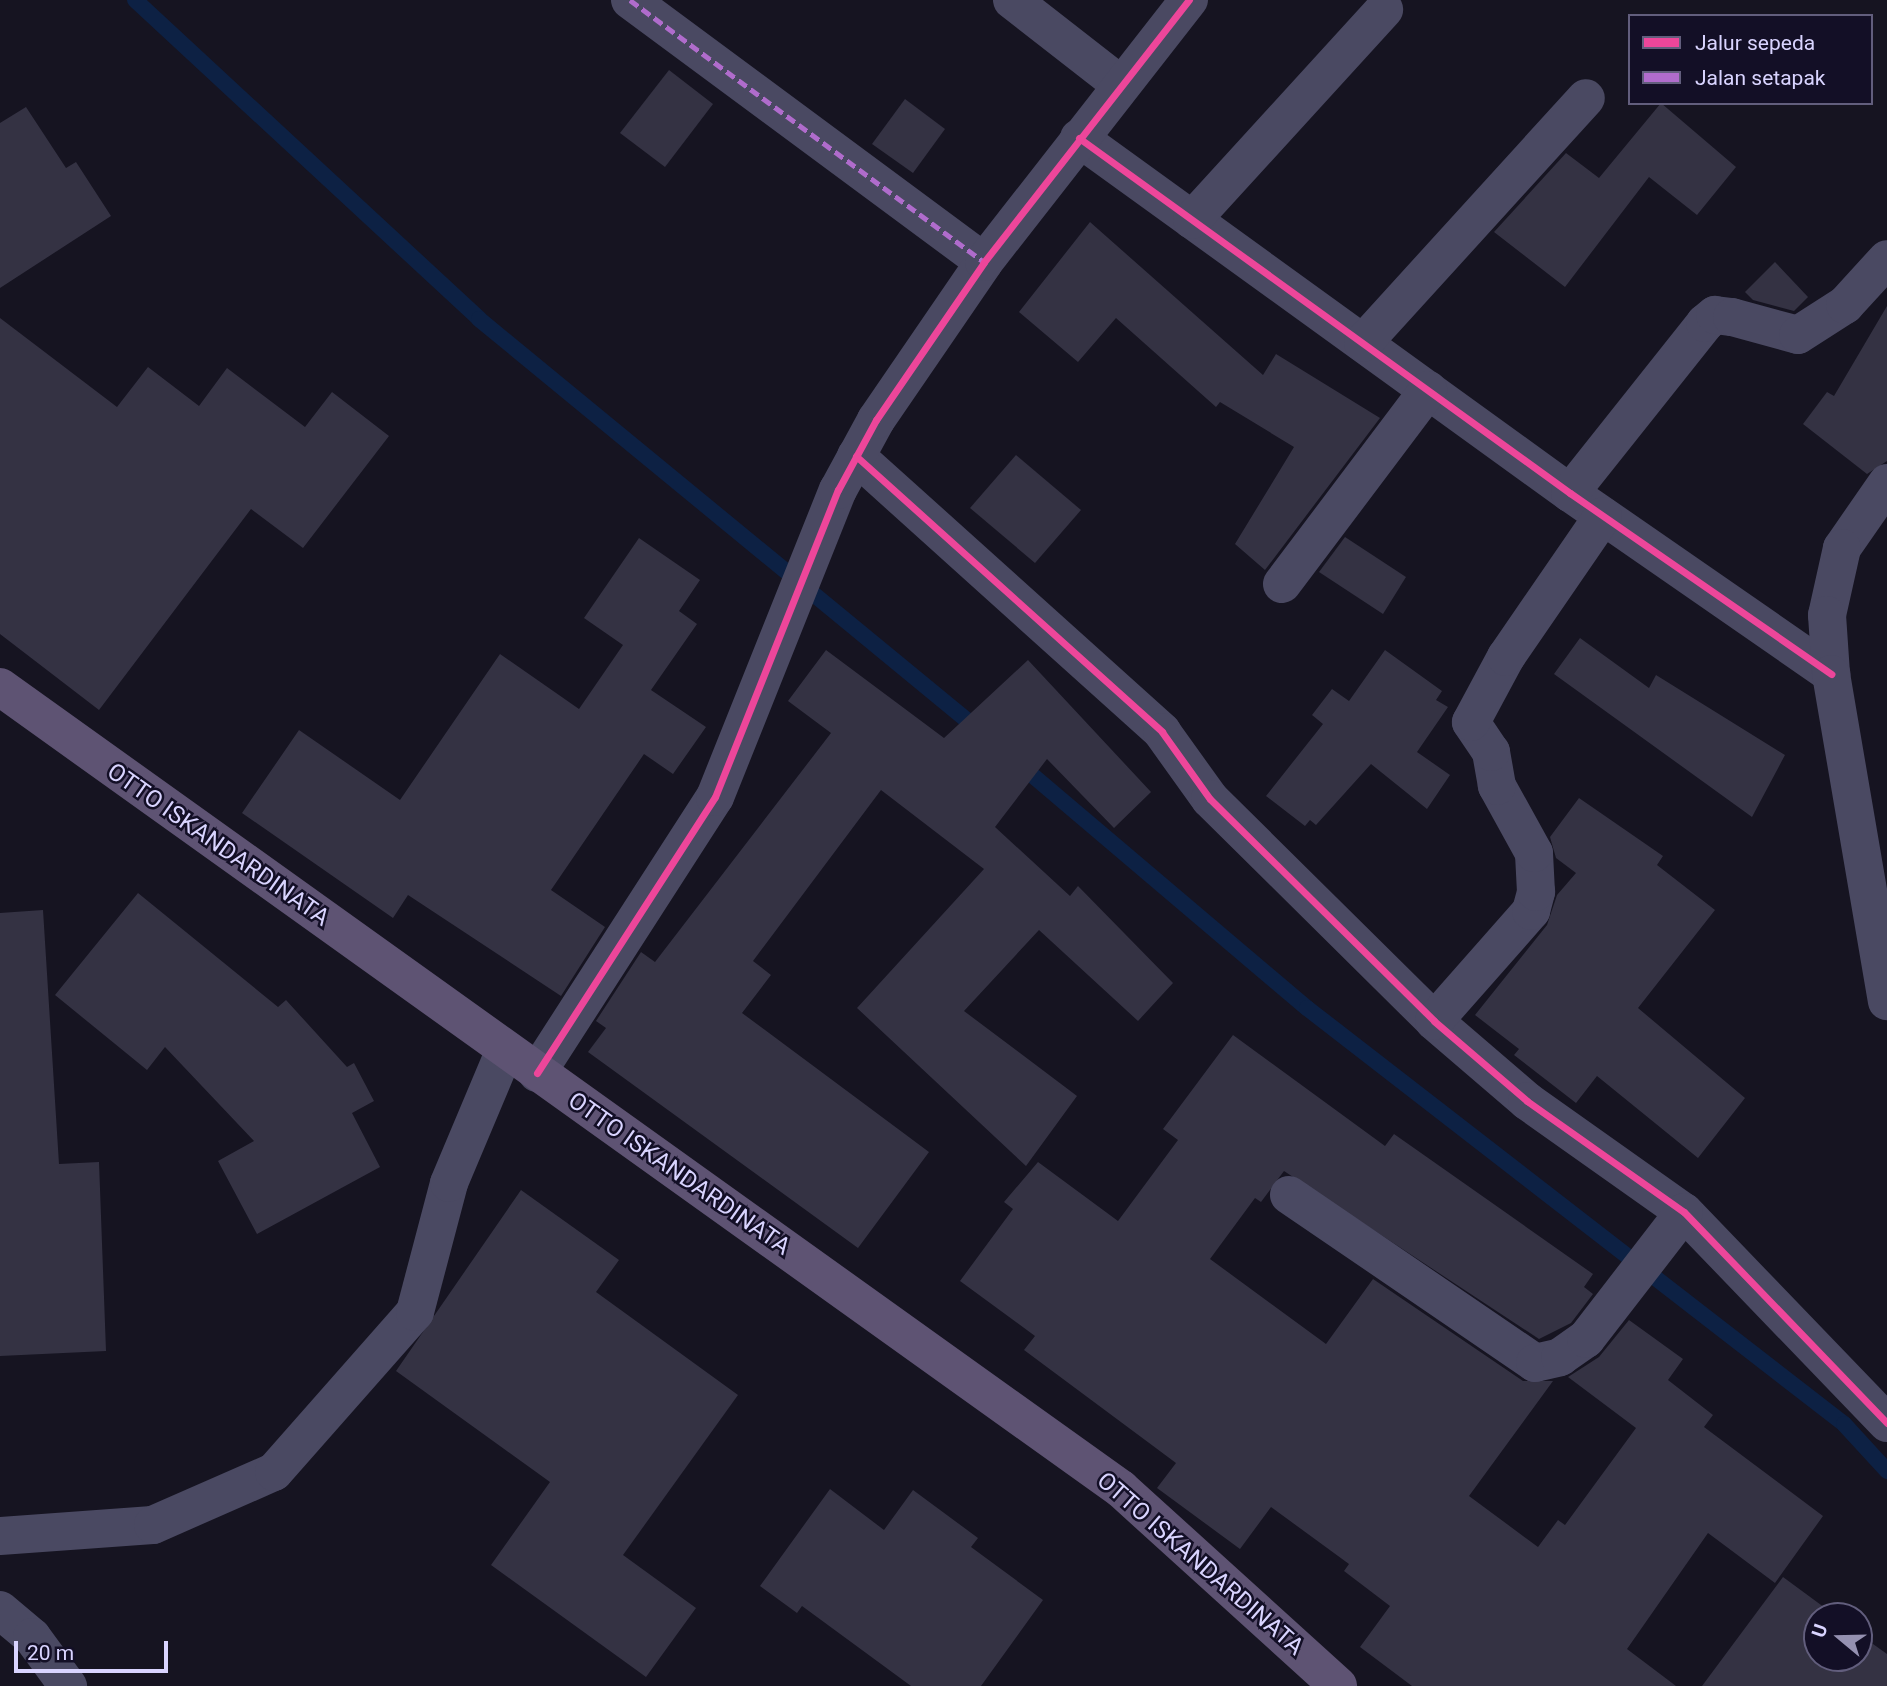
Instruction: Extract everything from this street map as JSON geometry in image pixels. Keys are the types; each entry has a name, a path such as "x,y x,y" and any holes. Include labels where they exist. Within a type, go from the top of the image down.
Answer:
{"main road":[{"name":"OTTO ISKANDARDINATA","path":"0,687 1121,1489 1338,1686"}],"street":[{"path":"630,0 984,262"},
{"path":"1012,0 1120,84"},
{"path":"537,1073 715,797 838,490 856,456 984,262 1120,84 1189,0"},
{"path":"1192,220 1384,10"},
{"path":"1363,343 1586,98"},
{"path":"1079,138 1570,493 1831,674"},
{"path":"1570,493 1705,323 1715,315 1798,335 1845,305 1887,259"},
{"path":"1282,584 1428,390"},
{"path":"856,456 1162,732 1210,799 1434,1021 1527,1101 1684,1212 1887,1423"},
{"path":"1887,483 1842,548 1827,615 1831,674 1887,1001"},
{"path":"1434,1021 1531,911 1536,892 1534,853 1497,786 1495,761 1472,727 1474,715 1506,657 1603,516"},
{"path":"0,1536 153,1525 274,1472 415,1312 449,1183 505,1050"},
{"path":"1290,1195 1535,1363 1560,1357 1586,1339 1684,1212"},
{"path":"0,1610 32,1637 68,1686"}],"building":[{"path":"669,70 713,104 665,167 620,133"},
{"path":"905,99 945,129 913,173 872,144"},
{"path":"1659,105 1663,105 1736,167 1697,215 1649,177 1565,287 1494,232 1566,153 1599,178"},
{"path":"26,107 66,168 76,162 111,216 0,288 0,123"},
{"path":"1090,222 1263,375 1276,354 1380,418 1265,570 1235,544 1294,447 1220,402 1216,407 1116,318 1078,362 1019,312"},
{"path":"1775,262 1808,297 1794,311 1753,300 1745,292"},
{"path":"1887,306 1887,461 1867,474 1803,424 1827,392 1834,396"},
{"path":"0,318 117,407 148,367 199,406 227,368 305,427 332,392 389,436 303,548 251,509 99,710 0,634"},
{"path":"1016,455 1081,510 1035,563 970,508"},
{"path":"1345,537 1406,577 1383,614 1319,572"},
{"path":"639,538 700,580 679,611 697,624 651,690 706,727 673,774 644,754 551,890 605,927 561,996 408,895 393,918 242,813 299,730 400,800 500,654 579,709 623,645 584,618"},
{"path":"1580,638 1649,688 1656,675 1785,755 1752,817 1554,674"},
{"path":"826,650 944,738 1028,660 1151,792 1114,828 1047,759 995,827 1070,896 1078,886 1173,983 1138,1021 1039,930 964,1011 1077,1096 1026,1166 857,1008 984,869 881,790 753,961 771,975 742,1013 929,1152 858,1248 588,1052 606,1028 596,1021 641,952 655,962 831,733 788,701"},
{"path":"1385,650 1442,691 1436,700 1448,707 1417,752 1450,775 1427,809 1371,764 1316,825 1310,820 1305,826 1266,796 1323,724 1312,715 1332,689 1349,701"},
{"path":"1579,798 1663,856 1657,865 1715,910 1638,1008 1745,1098 1698,1158 1597,1076 1576,1103 1514,1055 1519,1049 1475,1015 1547,925 1557,895 1576,873 1556,858 1550,837"},
{"path":"138,893 278,1007 286,1000 347,1067 354,1063 374,1101 352,1113 380,1167 257,1234 218,1161 254,1141 165,1047 147,1070 55,995"},
{"path":"43,910 59,1164 99,1162 106,1351 0,1356 0,913"},
{"path":"1233,1035 1385,1146 1394,1134 1593,1274 1584,1287 1593,1294 1571,1323 1539,1339 1284,1171 1261,1202 1255,1198 1210,1259 1326,1344 1373,1279 1523,1381 1553,1381 1469,1496 1538,1547 1558,1520 1565,1525 1636,1428 1568,1377 1599,1357 1629,1320 1683,1359 1668,1380 1713,1415 1704,1427 1823,1516 1775,1583 1708,1533 1627,1649 1676,1686 1412,1686 1360,1647 1390,1606 1344,1571 1349,1564 1271,1507 1240,1549 1157,1488 1176,1463 1024,1350 1035,1336 960,1281 1013,1209 1004,1202 1038,1162 1118,1221 1178,1140 1163,1129"},
{"path":"521,1190 619,1260 596,1292 738,1395 623,1555 696,1608 646,1677 491,1565 550,1482 396,1371"},
{"path":"830,1489 884,1530 913,1490 978,1538 971,1547 1043,1600 981,1686 911,1686 802,1606 797,1613 760,1586"},
{"path":"1783,1577 1817,1602 1803,1602 1803,1672 1873,1672 1873,1644 1887,1654 1887,1686 1702,1686"}],"waterway":[{"path":"135,0 479,319 980,731"},
{"path":"1018,763 1307,1008 1844,1424 1887,1471"}],"marked path":[{"path":"630,0 984,262"}],"cycle path":[{"path":"537,1073 715,797 838,490 876,420 984,262 1189,0"},
{"path":"1079,138 1570,493 1831,674"},
{"path":"856,456 1162,732 1210,799 1434,1021 1527,1101 1684,1212 1887,1423"}]}
